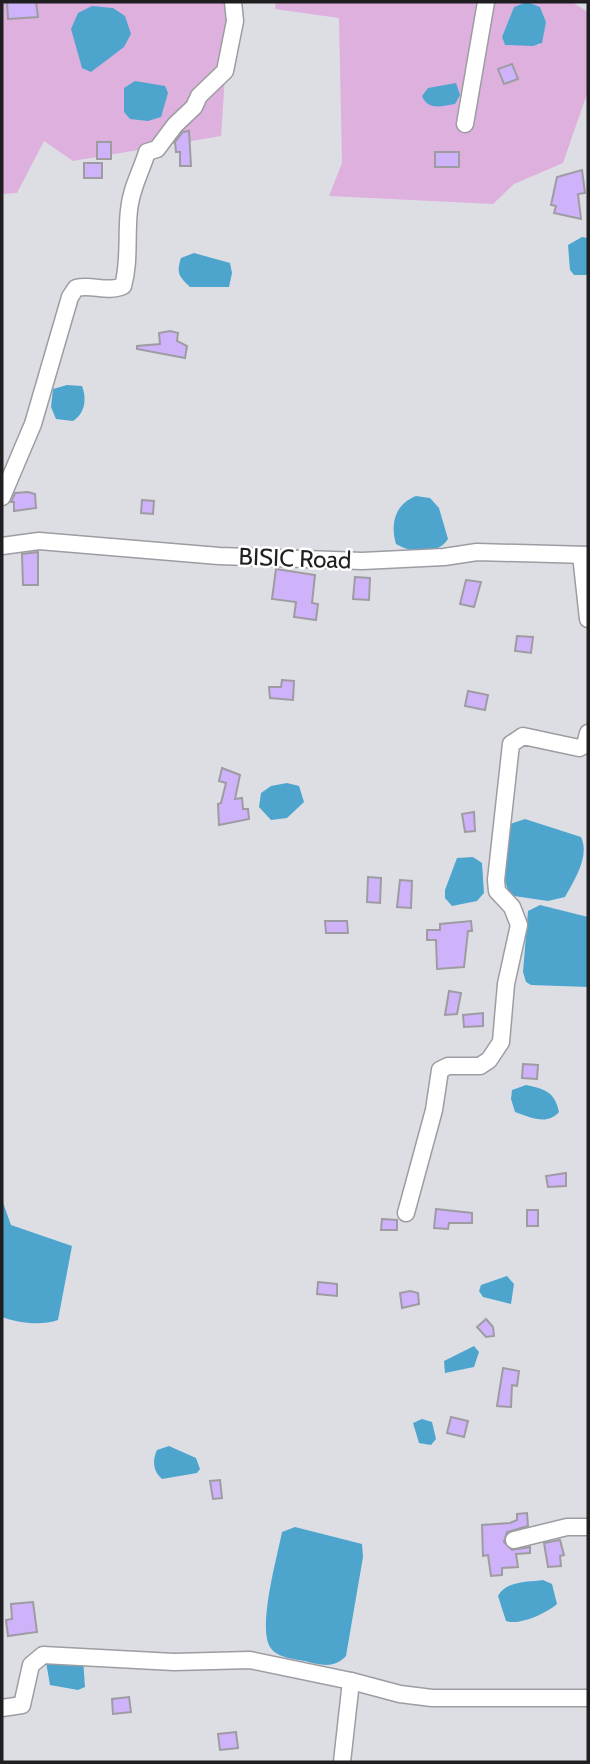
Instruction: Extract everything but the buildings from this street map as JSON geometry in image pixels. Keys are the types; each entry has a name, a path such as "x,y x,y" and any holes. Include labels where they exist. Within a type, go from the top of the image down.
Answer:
{"street":[{"path":"2,497 33,424 70,298 76,288 85,286 116,290 123,286 127,269 128,210 133,184 147,152 157,149 194,107 199,96 225,71 234,21 233,2"},
{"path":"465,124 486,2"},
{"name":"BISIC Road","path":"2,546 39,541 219,556 362,561 444,557 477,552 584,555"},
{"path":"584,555 588,619"},
{"path":"407,1213 434,1110 440,1070 448,1066 480,1066 489,1060 501,1042 506,984 519,925 512,907 497,891 496,880 511,744 523,736 579,748 585,745 588,733"},
{"path":"514,1541 567,1527 588,1527"},
{"path":"2,1708 22,1705 31,1665 43,1655 174,1662 250,1661 351,1681 400,1694 432,1698 588,1698"},
{"path":"342,1762 351,1681"}],"shaded area":[{"path":"2,2 230,2 221,136 73,161 44,141 17,193 2,194"},
{"path":"276,2 572,2 588,12 588,91 563,163 514,184 493,204 329,196 342,163 339,18 275,9","holes":["527,3 540,7 546,22 540,45 505,45 502,37 514,7"]}],"water":[{"path":"527,2 540,7 546,22 542,43 533,46 505,45 502,37 514,7"},
{"path":"92,6 113,8 125,16 131,34 124,47 91,72 82,68 71,29 78,13"},
{"path":"135,81 165,86 168,93 161,117 148,121 130,119 124,112 124,88"},
{"path":"456,83 460,95 455,104 432,106 422,96 428,88"},
{"path":"582,237 588,238 588,275 574,275 570,270 568,245"},
{"path":"194,253 230,263 232,273 229,287 190,287 181,277 179,267 181,258"},
{"path":"67,385 82,386 84,396 82,410 73,421 56,419 51,407 53,389"},
{"path":"416,496 430,498 439,508 448,539 437,548 416,551 396,544 396,516 403,504"},
{"path":"287,783 299,786 304,802 287,818 271,820 259,807 261,793 271,786"},
{"path":"525,819 581,837 583,860 565,897 548,901 514,896 508,890 505,881 510,824"},
{"path":"473,857 482,863 484,893 477,901 452,906 445,898 445,890 457,858"},
{"path":"540,905 588,917 588,987 531,985 526,982 523,972 528,911"},
{"path":"526,1085 548,1092 555,1100 559,1112 549,1119 544,1119 515,1112 511,1099 512,1090"},
{"path":"2,1200 11,1225 72,1246 58,1320 30,1323 2,1317"},
{"path":"507,1276 514,1284 511,1304 483,1297 479,1291 481,1285"},
{"path":"474,1346 479,1352 474,1367 445,1373 444,1361"},
{"path":"422,1419 432,1422 436,1439 431,1445 419,1443 413,1423"},
{"path":"169,1446 196,1458 200,1469 197,1473 162,1479 155,1469 154,1458 157,1450"},
{"path":"295,1527 362,1544 363,1557 346,1656 337,1663 327,1665 291,1659 281,1656 270,1647 267,1637 267,1608 282,1532"},
{"path":"543,1580 552,1584 557,1604 533,1618 518,1622 506,1621 498,1596 501,1591 518,1583"},
{"path":"83,1659 85,1687 78,1690 50,1685 46,1662"}]}
